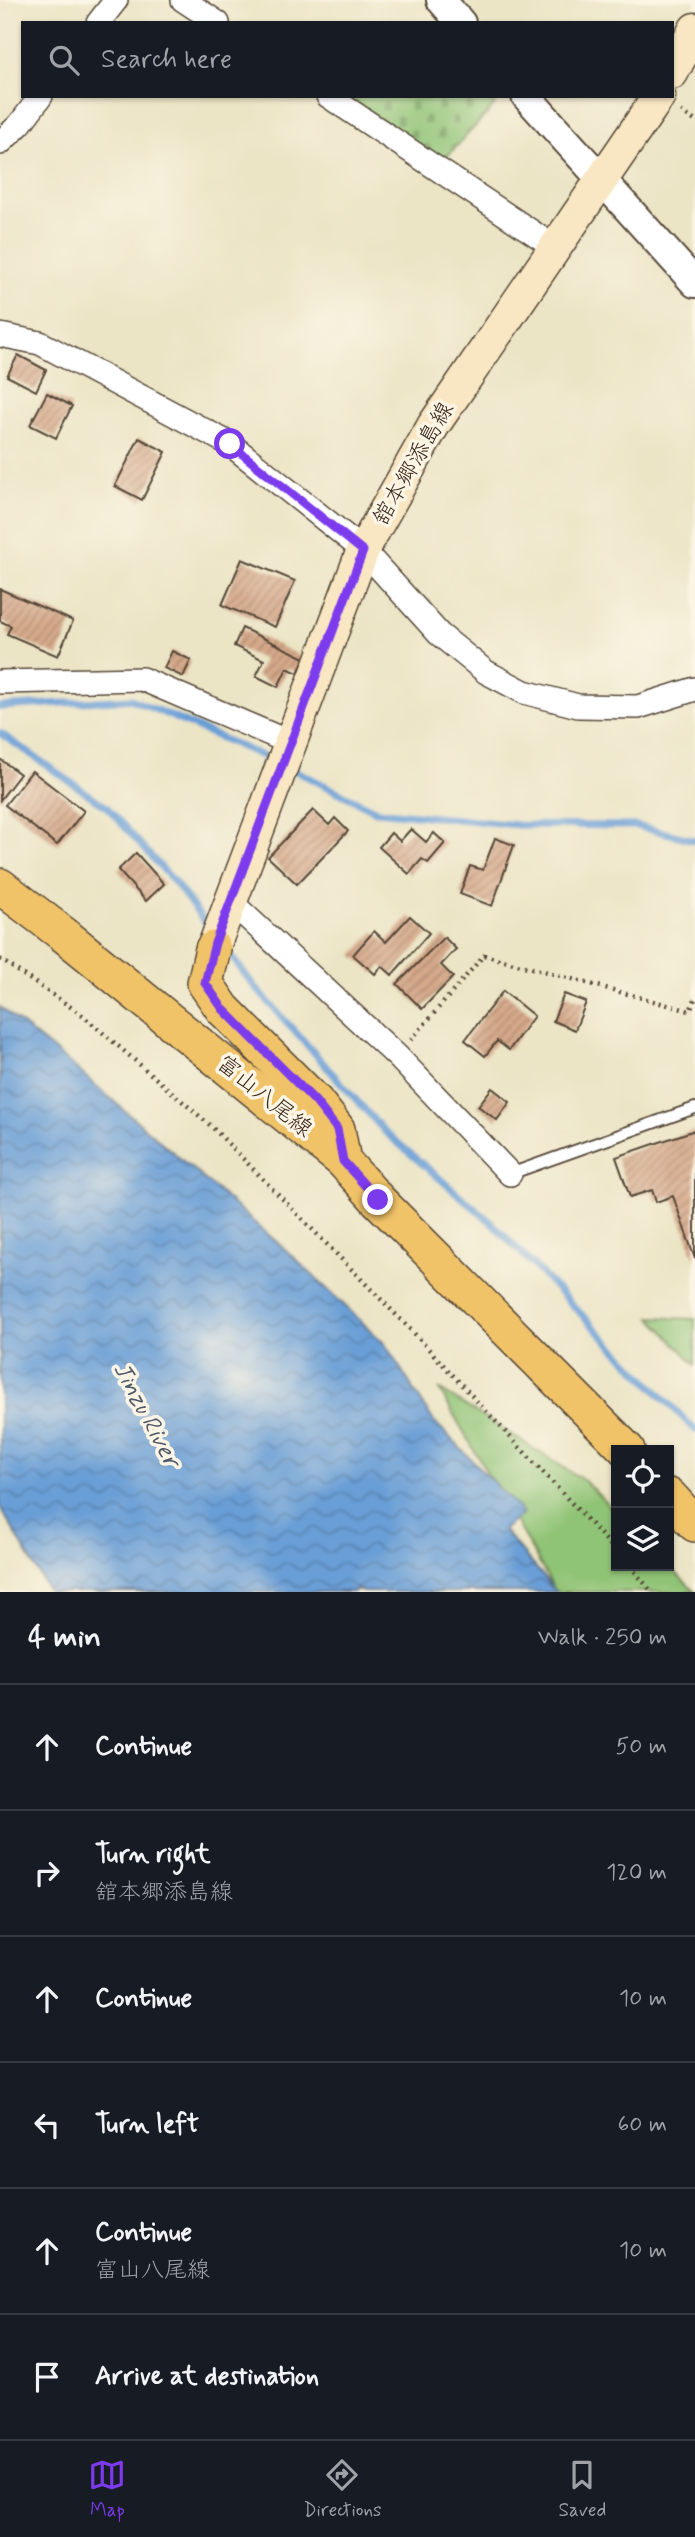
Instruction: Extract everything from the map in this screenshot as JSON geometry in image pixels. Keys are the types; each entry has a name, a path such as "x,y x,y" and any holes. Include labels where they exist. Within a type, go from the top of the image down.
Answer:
{"main road":[{"path":"674,69 695,29"},
{"name":"舘本郷添島線","path":"221,928 363,551 433,426 658,98"},
{"name":"富山八尾線","path":"0,886 343,1161 378,1200 621,1445"},
{"path":"221,928 205,983 223,1009 315,1101 337,1129 343,1161"},
{"path":"674,1501 695,1524"}],"street":[{"path":"100,21 116,0"},
{"path":"183,0 215,21"},
{"path":"441,0 459,21"},
{"path":"0,144 20,124 40,98"},
{"path":"331,98 555,248"},
{"path":"528,98 695,284"},
{"path":"0,335 40,343 230,444 363,551 439,634 486,672 524,692 578,706 638,707 695,689"},
{"path":"0,682 142,679 291,743"},
{"path":"221,928 397,1056 510,1174"}],"lane":[{"path":"510,1174 695,1108"}],"path":[{"path":"397,1056 484,955 690,1011 695,999"},
{"path":"0,959 81,1014 211,1126 411,1330 611,1546"},
{"path":"634,1571 652,1592"}],"green space":[{"path":"349,98 489,98 495,105 443,161"},
{"path":"651,1317 695,1319 695,1365"},
{"path":"439,1389 585,1481 611,1508 611,1571 674,1571 695,1592 556,1592"}],"water":[{"name":"Jinzu River","path":"0,1007 72,1065 285,1249 385,1344 433,1420 523,1513 503,1530 557,1592 364,1592 356,1589 354,1592 49,1592 0,1507"}],"building":[{"path":"18,355 46,370 36,391 7,376"},
{"path":"47,393 72,406 56,438 30,425"},
{"path":"139,438 166,452 142,500 115,486"},
{"path":"242,559 295,581 275,627 222,605"},
{"path":"0,589 73,621 58,656 7,634 11,626 0,621"},
{"path":"242,628 305,658 298,673 287,668 278,687 256,676 264,660 234,646"},
{"path":"172,651 191,660 183,677 164,668"},
{"path":"0,759 20,774 0,800"},
{"path":"32,771 84,811 57,845 5,805"},
{"path":"313,810 329,825 335,818 348,831 297,884 268,857"},
{"path":"411,829 426,842 434,833 445,843 428,863 422,859 409,874 379,847 391,833 400,841"},
{"path":"495,838 514,845 492,906 460,894 470,866 483,870"},
{"path":"136,853 164,884 146,901 118,870"},
{"path":"410,916 429,933 392,975 382,966 375,974 353,955 374,931 386,942"},
{"path":"444,937 456,949 441,965 453,977 422,1009 397,984"},
{"path":"503,991 534,1016 509,1050 497,1041 485,1056 465,1040"},
{"path":"564,994 586,1002 575,1030 553,1021"},
{"path":"492,1088 510,1102 497,1120 478,1106"},
{"path":"695,1130 695,1259 673,1196 656,1202 652,1190 630,1197 616,1157"}],"waterway":[{"path":"0,707 131,699 276,762"},
{"path":"0,733 107,807 176,884 210,929"},
{"path":"290,768 376,811 518,825 636,826 695,840"},
{"path":"224,947 255,987 385,1132 492,1223 695,1430"}],"route":[{"path":"230,444 363,551 213,948 205,983 223,1009 315,1101 337,1129 343,1161 378,1200"}]}
